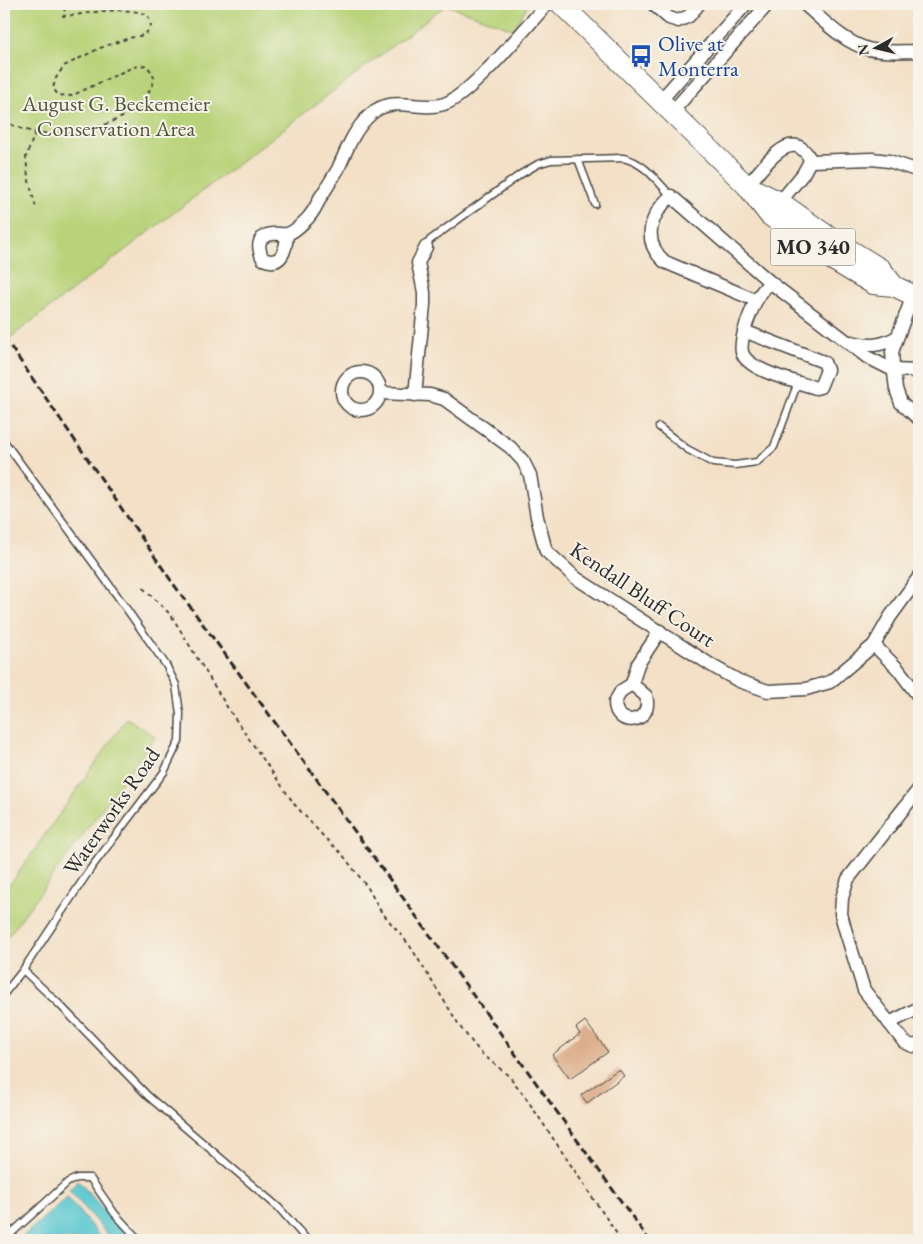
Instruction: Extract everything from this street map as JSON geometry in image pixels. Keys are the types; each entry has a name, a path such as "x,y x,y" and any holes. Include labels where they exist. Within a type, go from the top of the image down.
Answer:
{"main road":[{"name":"MO 340","path":"561,4 747,186 769,214 816,250 874,284 894,286 916,296"},
{"name":"MO 340","path":"747,186 780,202 829,237 881,269 894,286"}],"street":[{"path":"287,234 300,226 310,216 337,170 352,139 363,122 373,113 400,103 423,107 445,104 462,94 547,4"},
{"path":"653,4 669,18 678,21 689,16 699,4"},
{"path":"666,107 746,4"},
{"path":"666,107 768,4"},
{"path":"804,4 850,41 868,48 888,52 919,51"},
{"path":"747,186 780,150 788,146 798,146 807,154 810,161 807,169 780,202"},
{"path":"810,161 841,159 881,160 919,171"},
{"path":"755,300 665,262 658,257 651,242 650,232 659,209 671,196 770,282 867,357 893,370 919,371"},
{"path":"415,395 424,305 423,285 418,263 426,247"},
{"path":"744,331 824,362 827,370 820,388 757,368 747,361 742,352 744,331 755,300 770,282"},
{"path":"916,296 892,352 896,390 902,403 919,419"},
{"path":"848,341 873,346 884,344 897,337"},
{"name":"Kendall Bluff Court","path":"381,393 430,395 444,399 510,447 523,461 530,475 537,517 546,551 576,578 714,667 739,681 768,692 806,689 830,682 874,645 890,617 919,576"},
{"path":"632,684 638,664 660,631"},
{"path":"874,645 898,669 919,697"},
{"path":"919,789 848,879 842,898 842,914 845,929 864,990 904,1042 913,1046 919,1044"},
{"path":"889,1023 919,1008"}],"lane":[{"path":"578,159 595,204"},
{"path":"426,247 430,240 521,174 538,164 551,160 632,159 647,170 671,196"},
{"path":"659,427 687,449 713,463 736,465 757,462 774,447 798,382"},
{"name":"Waterworks Road","path":"4,441 166,665 176,685 180,714 179,740 164,772 91,868 23,970 4,994"},
{"path":"23,970 59,1004 148,1096 278,1207 307,1240"},
{"path":"4,1240 68,1182 77,1178 90,1178 115,1214 139,1240"}],"path":[{"path":"4,121 16,128 35,133 76,132 107,125 144,104 155,82 153,74 146,65 132,67 71,96 58,96 53,88 56,78 64,66 100,48 129,38 145,35 151,26 148,15 136,11 108,11 63,16 66,4"},
{"path":"35,133 26,157 28,177 36,208"},
{"path":"143,588 171,615 230,710 295,805 342,854 368,888 380,910 410,946 461,1028 480,1052 510,1077 526,1098 620,1240"}],"green space":[{"name":"August G. Beckemeier Conservation Area","path":"4,4 528,5 513,29 446,5 10,338 4,329"},
{"path":"127,718 155,737 4,942 4,893"}],"water":[{"path":"78,1181 131,1240 112,1240 69,1190"},
{"path":"67,1197 103,1240 19,1240"}],"building":[{"path":"585,1021 608,1052 570,1079 552,1055 580,1034 576,1028"},
{"path":"619,1069 624,1076 587,1103 581,1095"}],"railway":[{"path":"4,337 172,582 378,863 649,1240"}],"place":[{"name":"Olive at Monterra","path":"641,56"}]}
